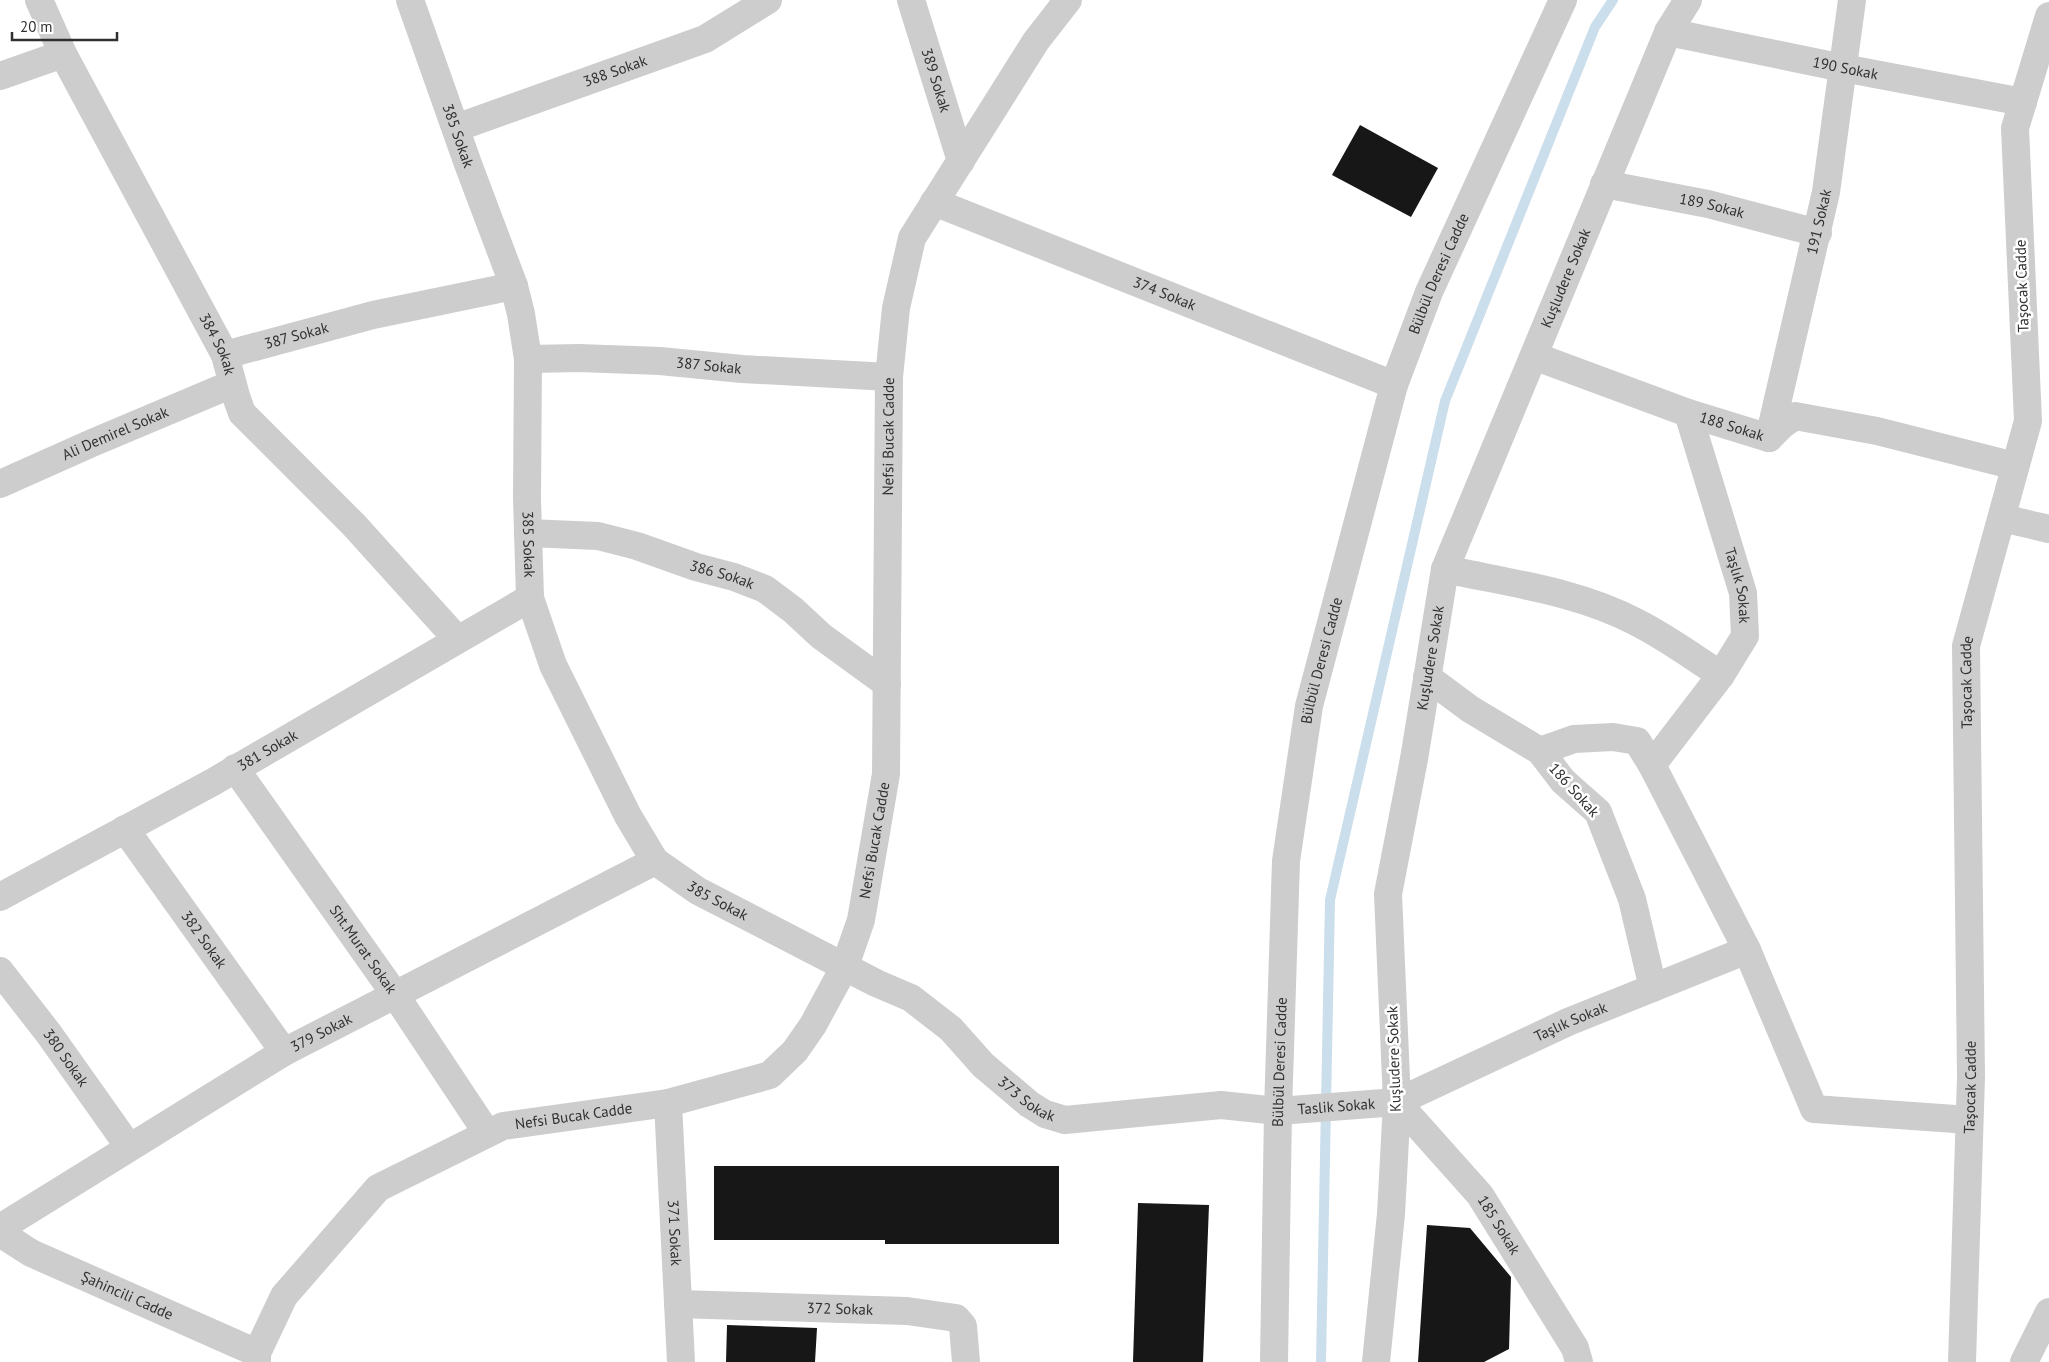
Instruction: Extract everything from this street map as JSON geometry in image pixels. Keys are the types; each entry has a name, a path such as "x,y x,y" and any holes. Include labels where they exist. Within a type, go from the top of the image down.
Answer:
{"street":[{"name":"384 Sokak","path":"39,0 63,54 225,355 242,413 354,525 458,639"},
{"name":"385 Sokak","path":"410,0 468,164 514,286 521,314 528,359 530,598 553,665 628,816 655,862 698,892 845,966"},
{"name":"388 Sokak","path":"456,128 704,39 768,0"},
{"name":"389 Sokak","path":"911,0 960,161"},
{"name":"Nefsi Bucak Cadde","path":"257,1358 284,1296 378,1188 504,1126 668,1103 770,1075 795,1051 813,1025 845,966 861,920 886,774 889,377 896,308 912,238 1036,41 1068,0"},
{"name":"Bülbül Deresi Cadde","path":"1274,1362 1278,1111 1286,860 1308,706 1394,385 1429,292 1563,0"},
{"name":"Kuşludere Sokak","path":"1376,1362 1391,1214 1397,1102 1388,894 1414,759 1444,569 1668,32 1688,0"},
{"name":"191 Sokak","path":"1769,438 1826,192 1852,0"},
{"name":"Taşocak Cadde","path":"1962,1362 1971,1077 1966,646 2016,466 2038,420 2015,128 2049,16"},
{"name":"190 Sokak","path":"1668,32 2023,102"},
{"path":"0,76 63,54"},
{"name":"189 Sokak","path":"1604,184 1708,204 1818,233"},
{"name":"374 Sokak","path":"934,202 1394,385"},
{"name":"387 Sokak","path":"225,355 373,315 514,286"},
{"name":"188 Sokak","path":"1534,356 1688,413 1769,438 1782,424 1795,416 1877,431 2016,466"},
{"name":"387 Sokak","path":"528,359 579,358 660,361 742,370 889,377"},
{"name":"Ali Demirel Sokak","path":"0,484 232,384"},
{"name":"Taşlık Sokak","path":"1652,765 1721,675 1744,636 1743,593 1688,413"},
{"path":"2002,518 2049,529"},
{"name":"386 Sokak","path":"528,533 606,538 637,546 696,567 734,577 765,589 793,610 821,636 887,684"},
{"path":"1444,569 1542,590 1590,603 1636,622 1721,675"},
{"name":"381 Sokak","path":"0,897 235,768 530,598"},
{"name":"186 Sokak","path":"1427,677 1470,708 1540,751 1563,781 1598,812 1632,898 1653,988"},
{"path":"1540,751 1574,739 1614,737 1637,741 1652,765 1747,950 1814,1109 1969,1120"},
{"name":"Sht.Murat Sokak","path":"235,768 396,996 487,1133"},
{"name":"382 Sokak","path":"125,829 284,1052"},
{"name":"379 Sokak","path":"0,1228 129,1146 284,1052 655,862"},
{"name":"Taşlık Sokak","path":"1397,1102 1568,1022 1747,950"},
{"name":"373 Sokak","path":"845,966 911,998 951,1029 983,1065 1030,1104 1046,1114 1065,1120 1221,1105 1278,1111"},
{"name":"380 Sokak","path":"0,971 49,1034 129,1146"},
{"name":"Taslik Sokak","path":"1278,1111 1397,1102"},
{"name":"185 Sokak","path":"1397,1102 1480,1195 1575,1348 1579,1362"},
{"name":"371 Sokak","path":"668,1103 680,1362"},
{"name":"Şahincili Cadde","path":"0,1233 31,1253 257,1358"},
{"name":"372 Sokak","path":"678,1304 908,1311 956,1318 963,1326 966,1362"},
{"path":"2024,1362 2049,1312"}],"building":[{"path":"1360,125 1438,168 1411,217 1332,175"},
{"path":"714,1166 1059,1166 1059,1244 885,1244 885,1240 714,1240"},
{"path":"1138,1203 1209,1205 1203,1362 1133,1362"},
{"path":"1427,1225 1470,1228 1511,1277 1509,1349 1484,1362 1418,1362"},
{"path":"727,1325 817,1328 815,1362 726,1362"}],"waterway":[{"path":"1321,1362 1330,900 1445,401 1595,27 1613,0"}]}
